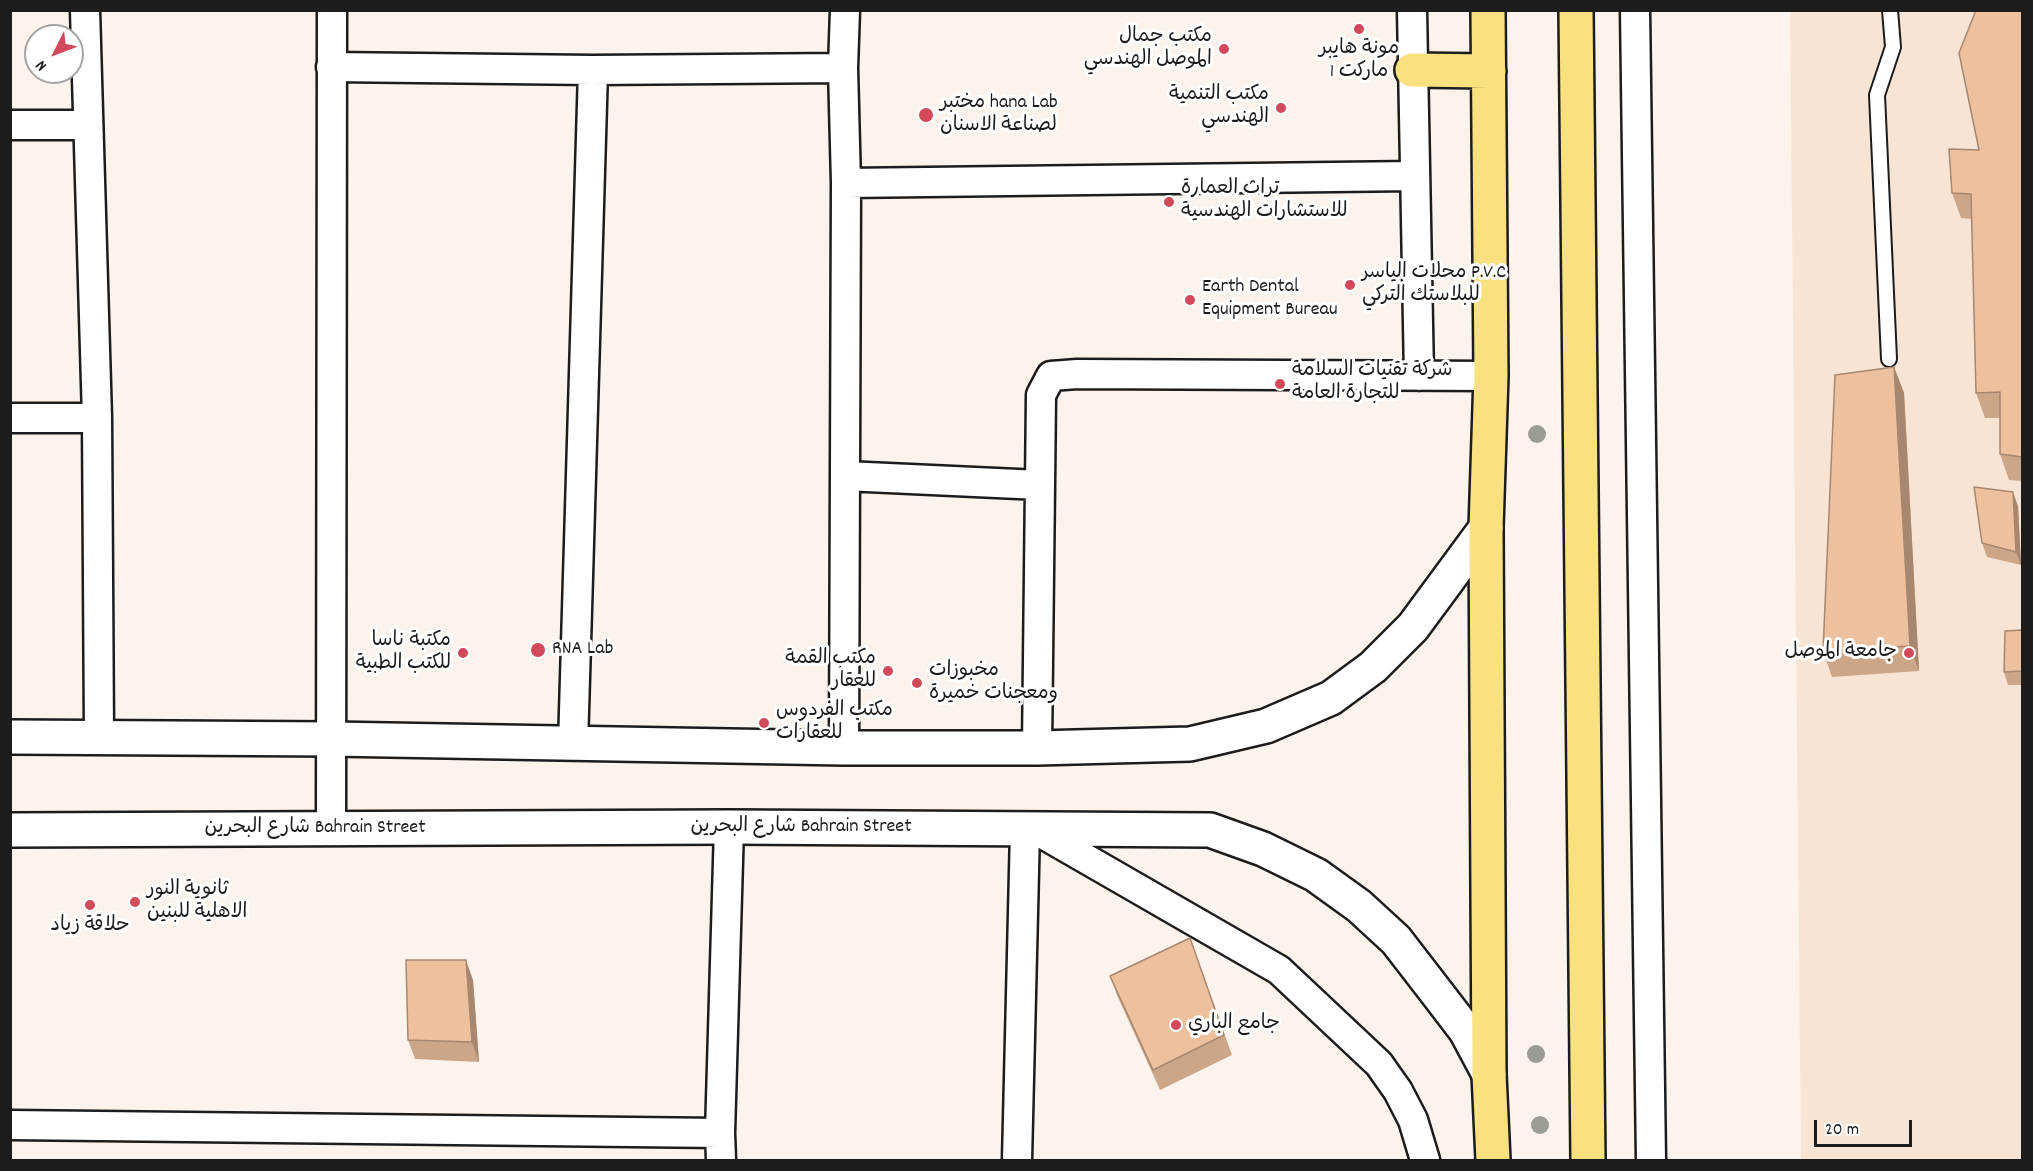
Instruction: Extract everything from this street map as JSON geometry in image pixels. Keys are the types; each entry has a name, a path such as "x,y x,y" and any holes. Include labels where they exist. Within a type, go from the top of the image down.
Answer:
{"highway":[{"path":"1488,10 1491,376 1486,528 1489,1074 1493,1161"},
{"path":"1576,10 1588,1161"},
{"path":"1412,70 1489,71"}],"main road":[{"path":"10,737 332,739 844,748 1037,748 1191,744 1266,726 1330,698 1373,667 1413,627 1486,528"},
{"name":"شارع البحرين Bahrain Street","path":"10,830 729,827 1210,830 1263,849 1316,875 1359,906 1396,940 1466,1031 1489,1074"}],"street":[{"path":"85,10 98,418 99,736"},
{"path":"331,830 332,10"},
{"path":"844,748 846,183 843,68 845,10"},
{"path":"1412,10 1419,376"},
{"path":"1635,10 1651,1161"},
{"path":"331,67 593,70 843,68"},
{"path":"573,745 593,70"},
{"path":"10,125 88,125"},
{"path":"846,183 1414,176"},
{"path":"1037,748 1041,395 1051,376 1077,374 1491,376"},
{"path":"10,418 98,418"},
{"path":"845,476 1040,485"},
{"path":"10,1125 721,1147 729,827"},
{"path":"1017,1161 1030,830 1279,970 1379,1064 1398,1090 1413,1120 1425,1161"}],"lane":[{"path":"1890,10 1893,47 1877,95 1890,359"}],"shaded area":[{"name":"جامعة الموصل","path":"1790,11 2022,11 2022,1160 1801,1160"}],"building":[{"path":"1976,10 2022,10 2022,457 2000,454 2000,392 1976,393 1971,194 1952,193 1949,149 1979,150 1959,53"},
{"path":"1894,367 1910,646 1823,651 1835,375"},
{"path":"1974,487 2013,492 2016,552 1982,543"},
{"path":"2022,630 2022,671 2004,672 2005,631"},
{"name":"جامع الباري","path":"1190,938 1224,1035 1153,1070 1110,976"},
{"path":"406,960 466,960 472,1042 408,1040"}],"place":[{"name":"مونة هايبر ماركت 1","path":"1359,29"},
{"name":"مكتب جمال الموصل الهندسي","path":"1224,49"},
{"name":"مكتب التنمية الهندسي","path":"1281,108"},
{"name":"مختبر hana Lab لصناعة الاسنان","path":"926,115"},
{"name":"تراث العمارة للاستشارات الهندسية","path":"1169,202"},
{"name":"محلات الياسر P.V.C للبلاستك التركي","path":"1350,285"},
{"name":"Earth Dental Equipment Bureau","path":"1190,300"},
{"name":"شركة تقنيات السلامة للتجارة العامة","path":"1280,384"},
{"name":"RNA Lab","path":"538,650"},
{"name":"مكتبة ناسا للكتب الطبية","path":"463,653"},
{"name":"جامعة الموصل","path":"1909,653"},
{"name":"مكتب القمة للعقار","path":"888,671"},
{"name":"مخبوزات ومعجنات خميرة","path":"917,683"},
{"name":"مكتب الفردوس للعقارات","path":"764,723"},
{"name":"ثانوية النور الاهلية للبنين","path":"135,902"},
{"name":"حلاقة زياد","path":"90,905"},
{"name":"جامع الباري","path":"1176,1025"}]}
